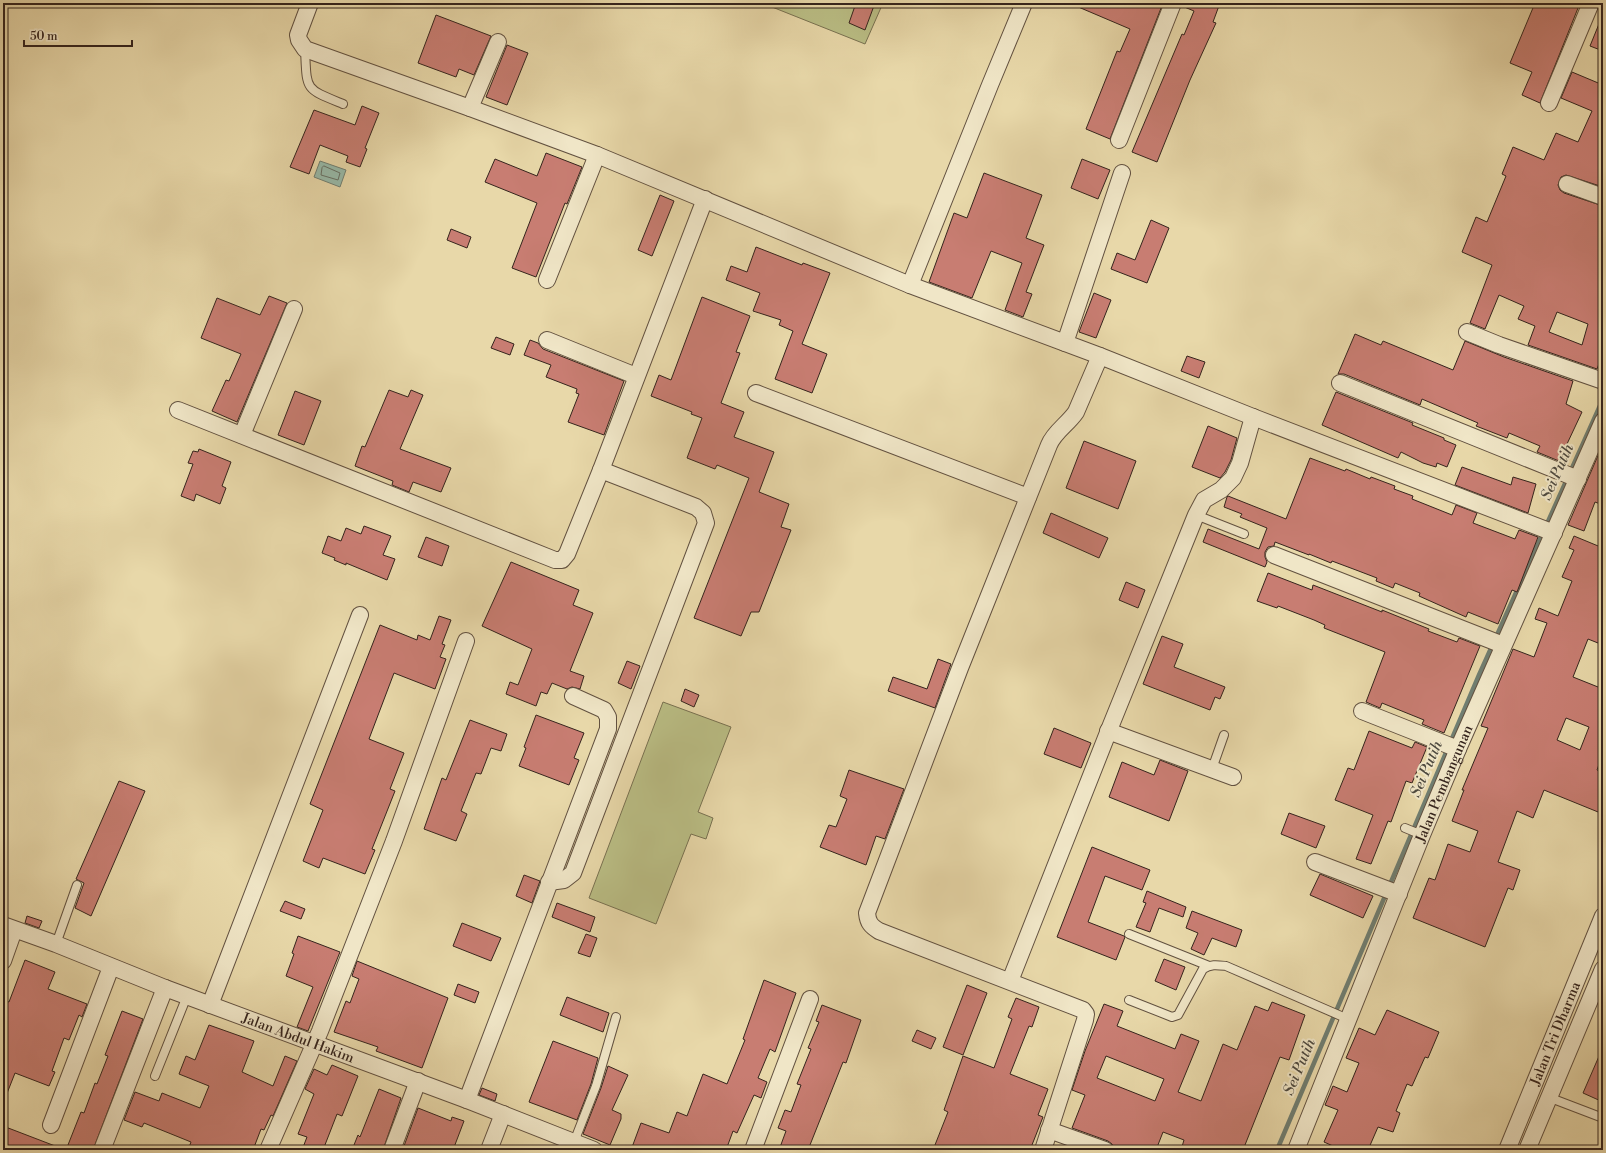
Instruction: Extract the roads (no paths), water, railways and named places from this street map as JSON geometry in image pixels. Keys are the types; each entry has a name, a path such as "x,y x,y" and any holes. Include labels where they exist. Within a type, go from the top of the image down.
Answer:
{"street":[{"path":"310,3 298,36 305,49 470,108 597,156 705,199 910,285 1100,356 1253,417 1547,530"},
{"path":"910,285 1024,3"},
{"path":"1118,140 1173,3"},
{"path":"1549,103 1591,3"},
{"path":"470,108 498,42"},
{"path":"546,280 597,156"},
{"path":"1065,343 1122,173"},
{"path":"1567,184 1603,197"},
{"path":"178,410 555,560 562,560 567,554 705,199"},
{"path":"242,435 294,308"},
{"path":"1467,332 1603,381"},
{"path":"547,340 636,376"},
{"path":"1043,1150 1086,1014 1083,1010 879,931 870,924 867,913 960,668 1051,440 1071,420 1076,412 1100,356"},
{"path":"1340,383 1574,477"},
{"path":"756,393 1028,497"},
{"path":"1010,981 1108,731 1196,515 1204,500 1221,490 1233,478 1240,463 1253,417"},
{"name":"Jalan Pembangunan","path":"1296,1150 1340,1015 1396,893 1414,832 1453,747 1547,530 1603,422"},
{"path":"549,882 564,880 573,873 706,522 704,513 696,507 600,470"},
{"path":"1274,555 1498,643"},
{"path":"210,1005 360,615"},
{"path":"268,1150 315,1043 394,840 466,641"},
{"path":"467,1100 608,729 608,717 604,710 573,696"},
{"path":"1362,711 1453,747"},
{"path":"1108,731 1233,777"},
{"path":"1315,862 1396,893"},
{"name":"Jalan Tri Dharma","path":"1507,1150 1603,916"},
{"path":"3,961 9,928"},
{"name":"Jalan Abdul Hakim","path":"9,928 56,944 111,968 418,1081 594,1150"},
{"path":"50,1125 111,968"},
{"name":"Jalan Tri Dharma","path":"1527,1150 1603,968"},
{"path":"102,1150 165,988"},
{"path":"753,1150 810,999"},
{"path":"1537,1077 1551,1091"},
{"path":"392,1150 418,1081"},
{"path":"489,1150 503,1114"},
{"path":"1049,1130 1105,1150"}],"lane":[{"path":"305,49 305,76 308,84 315,93 343,104"},
{"path":"1196,515 1244,534"},
{"path":"1212,769 1224,735"},
{"path":"56,944 77,885"},
{"path":"1129,934 1209,966 1226,966 1340,1015"},
{"path":"1129,1000 1172,1017 1178,1015 1203,969 1209,966"},
{"path":"154,1076 187,996"},
{"path":"574,1142 596,1086 616,1017"},
{"path":"1551,1091 1603,1118"}],"water":[{"path":"320,161 346,170 340,187 314,177"}],"waterway":[{"name":"Sei Putih","path":"1277,1150 1479,675 1603,399"}]}
